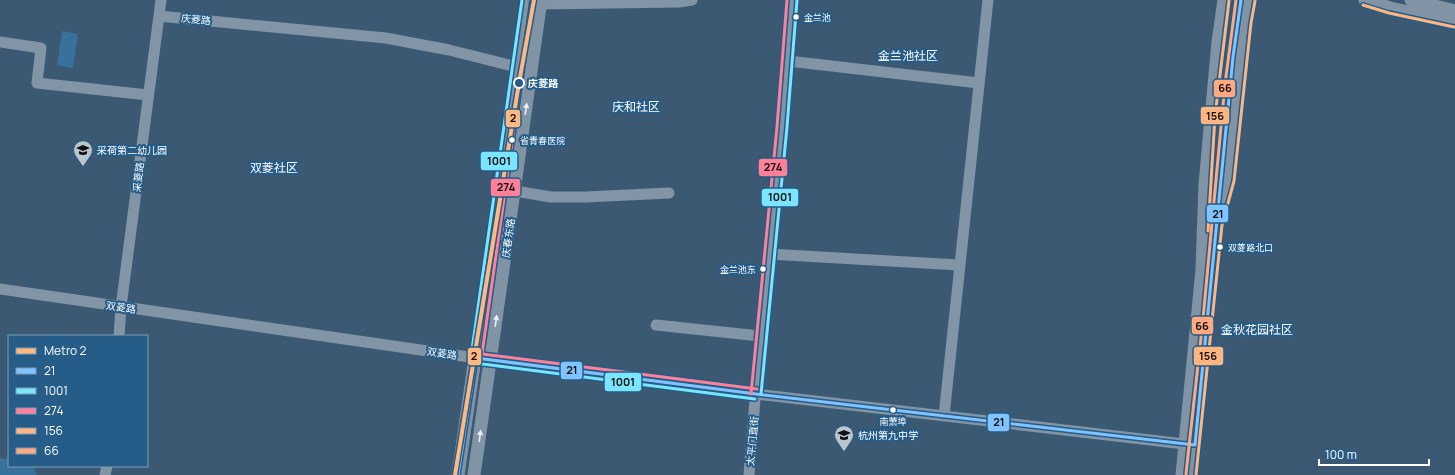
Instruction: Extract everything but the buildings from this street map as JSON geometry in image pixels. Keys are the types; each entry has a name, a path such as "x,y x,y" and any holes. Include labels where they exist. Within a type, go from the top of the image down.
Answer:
{"main road":[{"name":"庆春东路","path":"458,475 527,0"},
{"path":"1191,475 1190,445 1202,270 1204,184 1218,42 1224,0"},
{"path":"1217,224 1215,179 1218,99 1230,0"},
{"path":"1202,270 1241,0"},
{"path":"1182,475 1190,445 1217,224 1229,180 1246,22 1250,0"},
{"path":"1365,0 1455,22"},
{"path":"1411,0 1455,11"},
{"name":"庆春东路","path":"474,475 541,2"}],"street":[{"name":"采菱路","path":"119,335 121,307 148,95 162,0"},
{"path":"541,2 679,2 692,0"},
{"name":"太平门直街","path":"749,475 760,336 788,61 792,0"},
{"path":"944,416 988,0"},
{"name":"庆菱路","path":"160,16 386,38 449,50 517,67"},
{"path":"0,42 41,48 37,83 148,95"},
{"path":"788,61 979,83"},
{"path":"515,191 551,197 586,198 669,193"},
{"path":"769,254 959,265"},
{"name":"双菱路","path":"0,289 491,360 756,394 1190,445"},
{"path":"656,325 760,336"}],"shaded area":[{"path":"62,31 78,34 73,68 57,65"},
{"path":"0,458 8,459 8,467 33,467 37,475 0,475"}],"metro line":[{"name":"2","path":"455,475 534,0"}],"transit line":[{"name":"1001","path":"522,0 471,357 472,361 475,363 755,399"},
{"name":"274","path":"751,394 777,127 787,0"},
{"name":"1001","path":"761,394 787,127 797,0"},
{"name":"66","path":"1186,474 1203,319 1225,84 1236,0"},
{"name":"21","path":"458,475 476,358 756,394 1195,445 1233,57 1241,0"},
{"name":"274","path":"532,1 482,354 757,389"},
{"name":"156","path":"1208,231 1215,116 1229,1"},
{"name":"156","path":"1196,475 1222,225 1234,181 1251,23 1255,1"},
{"name":"156","path":"1363,5 1389,13 1454,27"}],"place":[{"name":"金兰池","path":"796,17"},
{"name":"庆菱路","path":"519,83"},
{"name":"省青春医院","path":"512,140"},
{"name":"采荷第二幼儿园","path":"83,167"},
{"name":"双菱路北口","path":"1220,247"},
{"name":"金兰池东","path":"763,269"},
{"name":"南萧埠","path":"893,410"},
{"name":"杭州第九中学","path":"844,452"}],"district":[{"name":"金兰池社区","path":"908,55"},
{"name":"庆和社区","path":"636,106"},
{"name":"双菱社区","path":"274,167"},
{"name":"金秋花园社区","path":"1257,329"}]}
